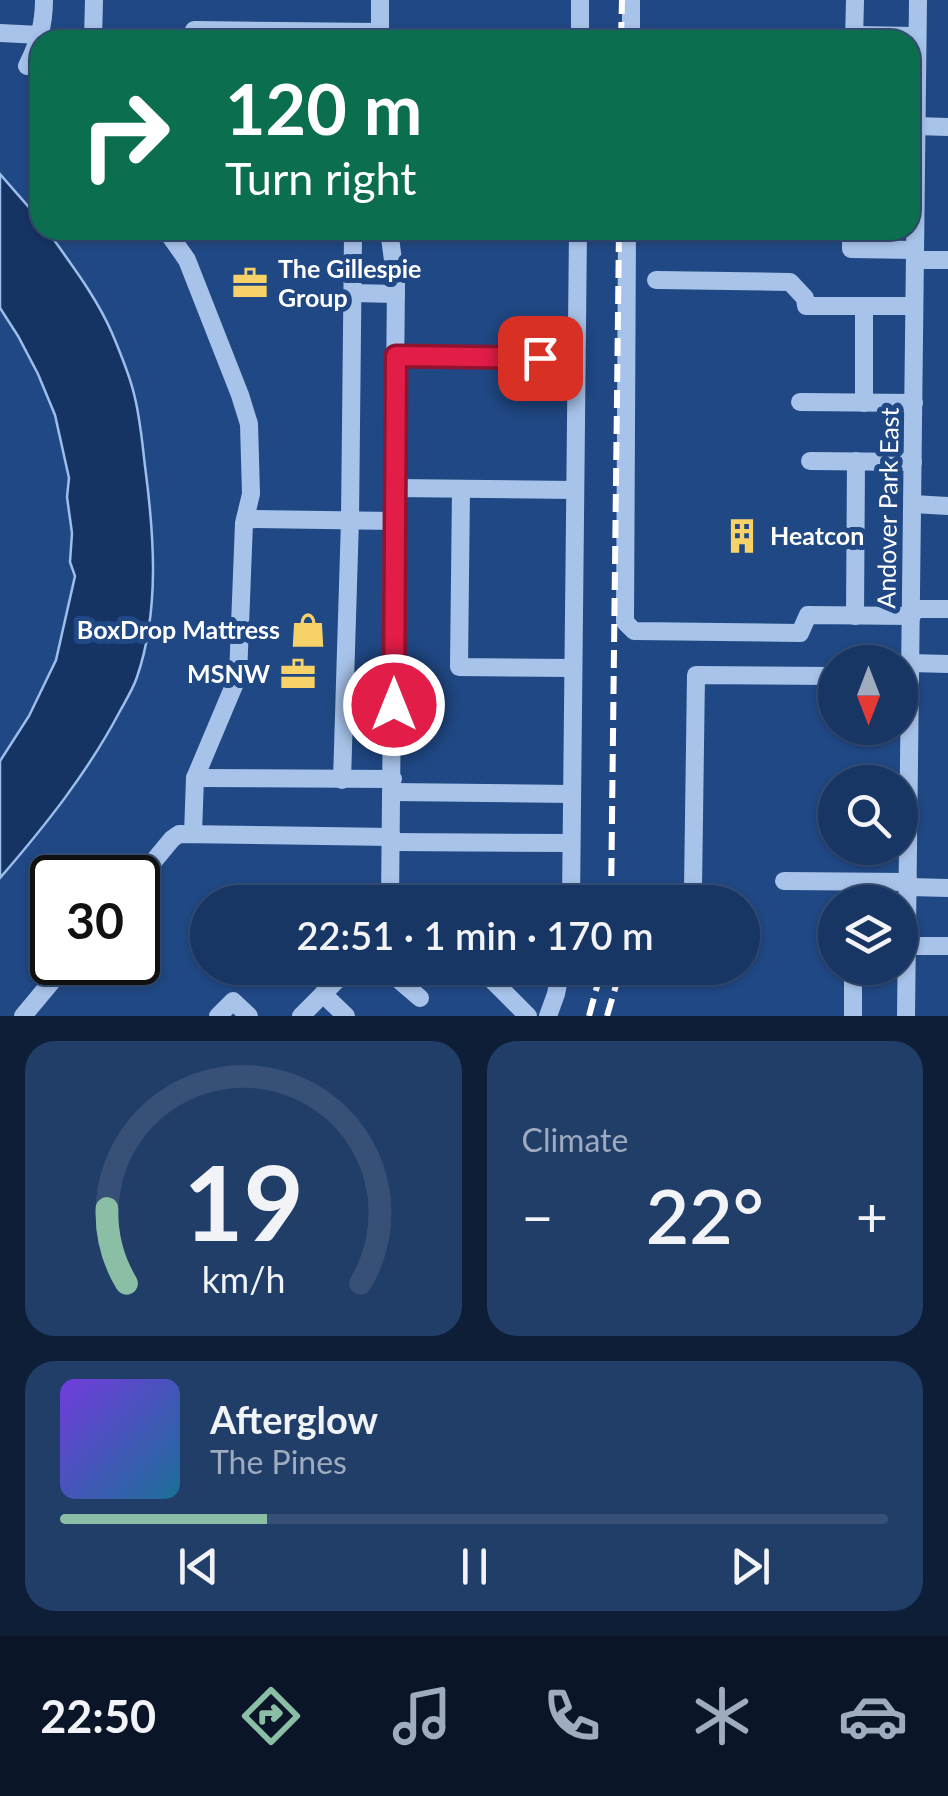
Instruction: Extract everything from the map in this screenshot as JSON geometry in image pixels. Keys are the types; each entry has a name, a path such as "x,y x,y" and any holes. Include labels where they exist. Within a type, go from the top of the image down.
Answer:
{"street":[{"path":"41,30 44,0"},
{"path":"93,30 94,0"},
{"path":"380,0 380,30"},
{"path":"580,0 580,30"},
{"path":"631,30 632,0"},
{"path":"854,30 855,0"},
{"name":"Andover Park East","path":"917,30 918,0"},
{"path":"0,33 30,34"},
{"path":"27,66 30,59"},
{"path":"920,126 948,127"},
{"path":"173,240 186,260 240,395 248,424 251,494 245,519 238,676 195,778 193,834"},
{"path":"342,780 353,240"},
{"path":"390,240 396,294 391,885"},
{"path":"571,885 578,240"},
{"path":"628,240 625,622 634,632 800,633 808,616 948,609"},
{"path":"851,240 851,249 948,260"},
{"name":"Andover Park East","path":"909,645 915,240"},
{"path":"656,280 790,282 805,298 806,306 914,306"},
{"path":"353,293 396,294"},
{"path":"864,306 864,403"},
{"path":"396,356 576,358"},
{"path":"800,402 914,403"},
{"path":"810,461 913,462"},
{"path":"855,616 856,461"},
{"path":"395,488 575,490"},
{"path":"461,489 459,667 573,668"},
{"path":"913,504 948,506"},
{"path":"245,519 394,520"},
{"path":"918,671 948,664"},
{"path":"693,885 696,675 818,676"},
{"name":"Andover Park East","path":"908,745 909,885"},
{"path":"195,778 342,780 572,794"},
{"path":"159,855 179,834 572,843"},
{"path":"784,881 909,885"},
{"path":"918,886 948,888"},
{"path":"918,946 948,946"},
{"path":"22,1016 48,985"},
{"path":"301,1016 332,985"},
{"path":"405,985 420,998"},
{"path":"497,985 528,1016"},
{"path":"548,1016 558,985"},
{"path":"852,1016 853,985"},
{"name":"Andover Park East","path":"905,985 906,1016"},
{"path":"323,994 346,1016"},
{"path":"218,1016 233,1000 249,1016"}],"water":[{"path":"0,174 30,208 30,240 54,240 106,319 124,362 140,428 153,572 149,625 131,690 80,777 0,878 0,761 29,716 56,660 75,576 70,562 69,478 55,415 38,374 0,308"}],"railway":[{"path":"621,30 622,0"},
{"path":"611,885 619,240"},
{"path":"589,1016 597,985"},
{"path":"607,1016 616,985"}],"place":[{"name":"The Gillespie Group","path":"250,283"},
{"name":"Heatcon","path":"742,536"},
{"name":"BoxDrop Mattress","path":"308,630"},
{"name":"MSNW","path":"298,674"}],"route":[{"path":"394,705 396,356 540,358"}]}
